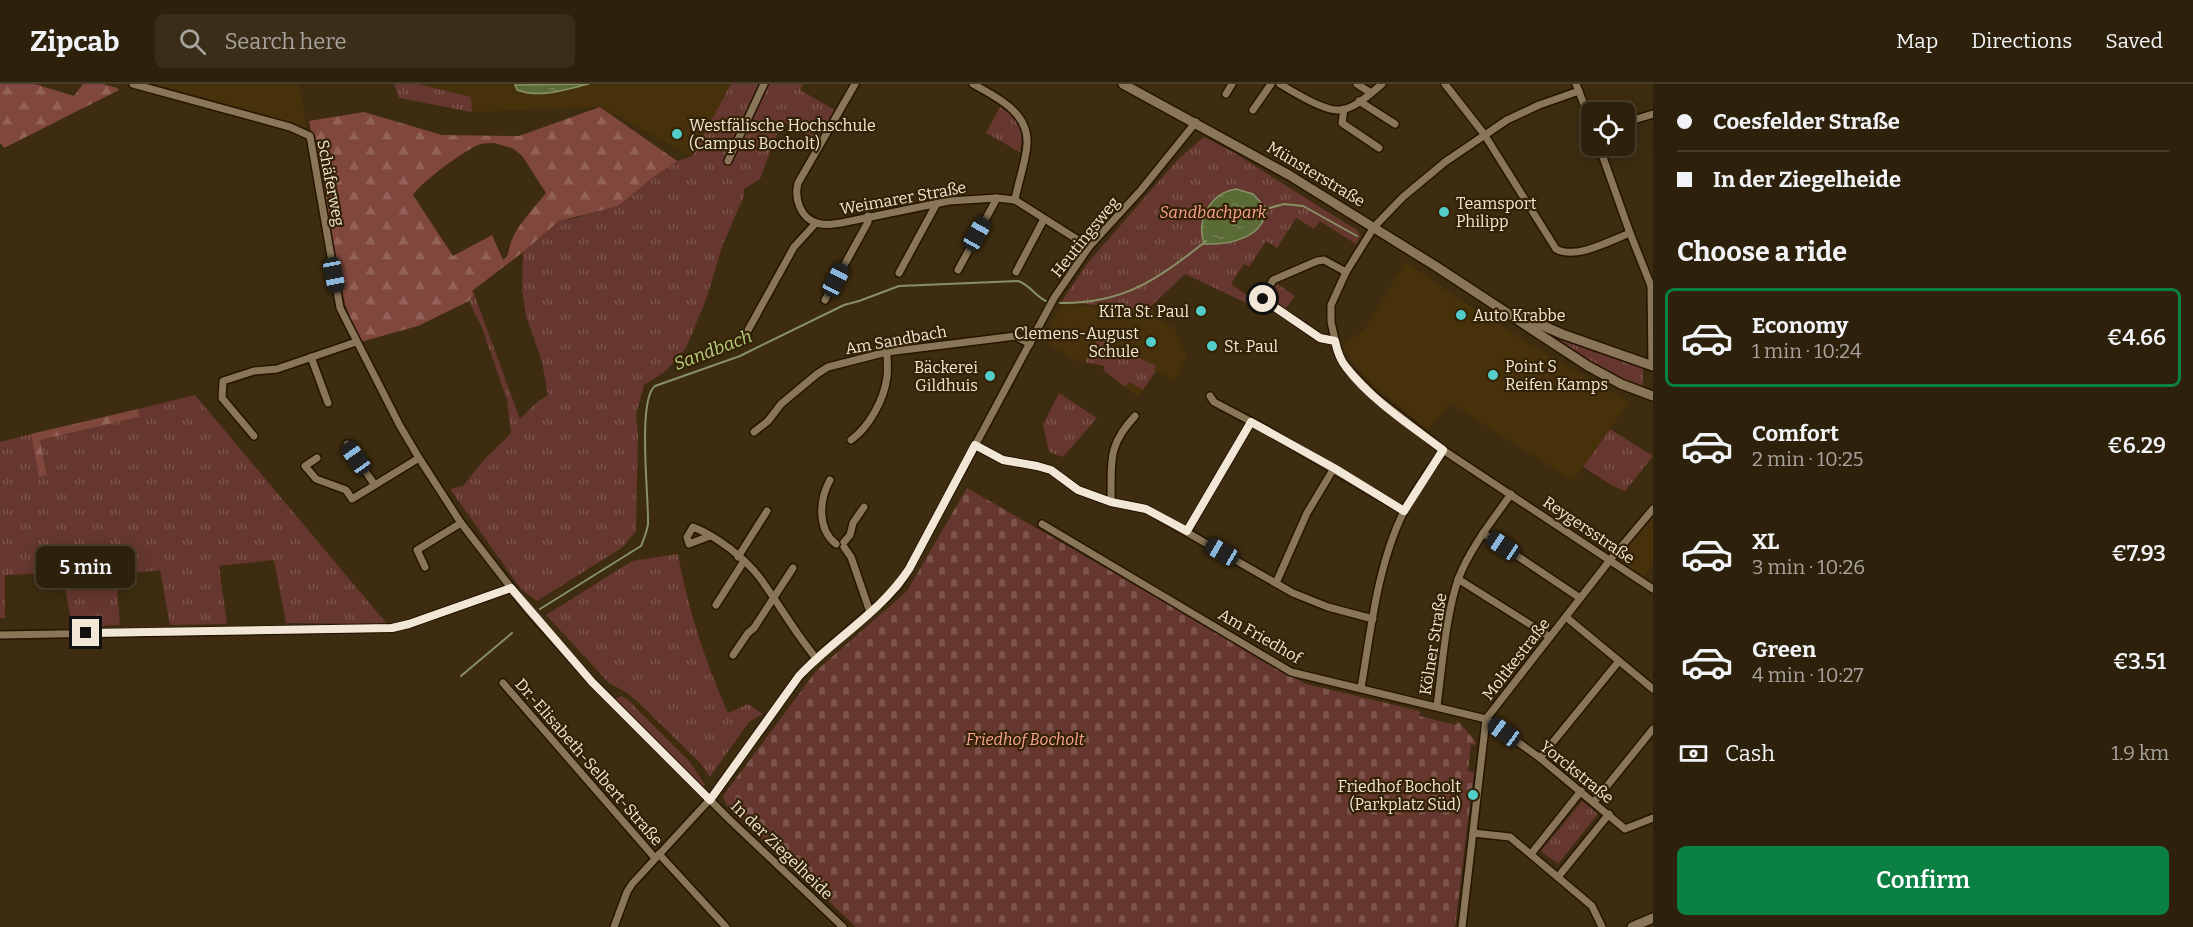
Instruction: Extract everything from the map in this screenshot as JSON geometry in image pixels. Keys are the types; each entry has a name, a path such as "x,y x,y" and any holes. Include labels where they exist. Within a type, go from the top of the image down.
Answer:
{"main road":[{"name":"Münsterstraße","path":"1123,84 1263,159 1374,227 1588,366 1621,384 1653,396"},
{"name":"Münsterstraße","path":"1487,300 1562,334 1653,368"},
{"path":"1632,927 1653,918"}],"street":[{"name":"Schäferweg","path":"132,84 290,127 310,136 340,308 418,458 461,523 501,577"},
{"path":"728,161 764,84"},
{"path":"747,332 794,247 816,223 804,214 800,207 797,200 798,183 855,84"},
{"path":"973,84 1011,107 1025,129 1027,144 1015,200"},
{"path":"1226,94 1232,84"},
{"path":"1253,110 1271,84"},
{"path":"1280,84 1337,110 1359,101 1383,84"},
{"path":"1357,84 1371,93"},
{"path":"1445,84 1484,134 1556,249 1562,253 1576,253 1630,233"},
{"path":"1577,88 1583,102"},
{"name":"Reygersstraße","path":"1577,88 1523,112 1484,134 1414,186 1374,227 1346,272 1331,305 1331,322 1335,341 1345,366 1374,396 1443,450 1653,589"},
{"path":"1359,101 1395,124"},
{"path":"1344,109 1342,123 1379,148"},
{"path":"1635,120 1653,114"},
{"name":"Heutingsweg","path":"614,927 627,892 657,856 710,800 799,676 816,658 898,586 1054,298 1089,247 1141,190 1196,122"},
{"path":"1603,156 1652,287 1653,368"},
{"path":"958,270 997,198"},
{"name":"Weimarer Straße","path":"816,223 841,223 963,199 997,198 1015,200 1089,247"},
{"path":"899,273 937,203"},
{"path":"825,300 868,222 868,216"},
{"path":"1016,272 1044,219"},
{"path":"1335,341 1320,338 1263,299 1273,280 1317,261 1331,262 1346,272"},
{"name":"Am Sandbach","path":"754,432 768,421 781,404 817,374 845,361 887,352 1015,336 1030,344"},
{"path":"254,436 222,398 223,381 254,371 277,369 356,342"},
{"path":"851,440 862,432 882,393 886,378 887,352"},
{"path":"311,357 328,403"},
{"path":"1210,396 1214,402 1334,468 1404,511"},
{"path":"1111,502 1111,468 1116,440 1135,416"},
{"path":"1187,531 1251,422"},
{"path":"347,444 374,484"},
{"path":"975,445 1003,460 1051,470 1078,490 1111,502 1146,509 1312,602 1373,619"},
{"path":"1361,688 1388,549 1404,511 1443,450"},
{"path":"317,458 305,466 313,476 346,490 352,499 418,458"},
{"path":"1276,583 1307,513 1334,468"},
{"path":"830,480 821,500 821,510 830,540 841,544 851,557 870,612"},
{"name":"Kölner Straße","path":"1437,706 1458,579 1471,551 1510,494"},
{"path":"841,544 850,535 853,523 864,507"},
{"name":"Moltkestraße","path":"1462,927 1486,719 1610,560 1653,509"},
{"path":"716,605 767,511"},
{"path":"425,567 417,550 461,523"},
{"name":"Am Friedhof","path":"1042,524 1291,672 1486,719"},
{"path":"1484,533 1580,598"},
{"path":"710,536 741,559 760,578 800,639 816,658"},
{"path":"733,655 774,600 793,568"},
{"name":"In der Ziegelheide","path":"501,577 592,682 838,925"},
{"path":"1458,579 1550,637"},
{"path":"0,635 392,628 511,588"},
{"path":"1566,617 1653,689"},
{"path":"1540,758 1619,661"},
{"name":"Dr.-Elisabeth-Selbert-Straße","path":"503,683 657,856 726,927"},
{"name":"Yorckstraße","path":"1486,719 1540,758 1625,829 1653,818"},
{"path":"1594,802 1653,729"},
{"path":"1531,854 1581,791"},
{"path":"1558,877 1609,814"},
{"path":"1473,833 1510,837 1592,906 1602,927"}],"shaded area":[{"path":"299,84 307,128 153,85"},
{"name":"Westfälische Hochschule (Campus Bocholt)","path":"418,84 731,84 692,156 600,107 472,112 470,97"},
{"path":"1406,261 1441,287 1528,343 1629,402 1573,481 1450,403 1428,430 1374,386 1354,364 1342,345 1364,330"},
{"path":"1061,305 1147,311 1151,307 1159,319 1174,328 1187,356 1174,380 1156,371 1138,397 1103,370 1105,366 1075,361 1043,340"},
{"path":"1653,515 1653,564 1643,577 1616,559"}],"green space":[{"path":"0,84 35,84 74,96 83,84 103,84 119,90 4,148 0,143"},
{"path":"394,84 418,84 471,97 472,112 399,98"},
{"path":"731,84 803,84 800,90 835,110 818,141 782,121 760,179 744,189 744,196 723,244 707,297 686,348 666,371 644,385 636,415 638,435 636,531 623,547 537,601 521,589 450,489 463,486 482,462 511,433 507,400 482,328 469,301 474,294 520,419 537,402 548,395 542,362 526,316 522,290 523,252 559,221 580,217 651,179 677,161 692,156"},
{"path":"600,107 677,161 618,206 559,221 472,291 474,294 469,301 418,326 360,342 345,304 309,121 364,112 442,135 519,136","holes":["495,143 514,149 523,157 546,193 518,229 508,254 503,260 492,235 453,256 413,195 434,175 474,147"]},
{"path":"1000,107 1013,116 1019,125 1021,130 1020,152 986,133"},
{"name":"Sandbachpark","path":"1204,137 1233,152 1358,231 1361,236 1356,244 1320,221 1314,229 1296,218 1277,248 1266,241 1249,267 1244,264 1231,284 1251,298 1261,299 1257,308 1185,274 1146,311 1079,303 1060,304 1086,265 1179,158"},
{"path":"1276,283 1295,296 1285,310 1267,298"},
{"path":"1536,325 1643,367 1643,388 1602,371 1572,353"},
{"path":"1098,338 1156,366 1154,370 1156,371 1143,390 1129,382 1125,387 1103,370 1105,366 1085,362"},
{"path":"1059,393 1097,418 1063,457 1049,452 1043,425"},
{"path":"195,395 387,624 286,623 274,560 219,566 227,624 170,625 160,570 116,575 120,625 72,627 63,576 32,574 5,575 5,618 0,618 0,442 31,434 40,477 47,474 40,440 139,417 138,409"},
{"path":"138,409 139,417 40,440 47,475 39,477 31,434"},
{"path":"1610,429 1653,456 1625,491 1583,467"},
{"name":"Friedhof Bocholt","path":"967,488 1306,684 1420,711 1419,716 1456,725 1458,721 1476,745 1471,744 1468,771 1474,772 1455,927 856,927 727,806 723,796 816,671 907,591"},
{"path":"678,554 698,635 728,713 748,704 763,714 749,722 710,777 700,763 639,703 626,692 609,683 546,615 632,561"},
{"path":"621,696 627,699 690,762 705,785 703,787 615,699"},
{"path":"1582,801 1598,814 1558,864 1541,851"}],"water":[{"path":"589,84 535,94 517,90 515,85"},
{"path":"1236,189 1253,194 1266,208 1264,218 1253,233 1244,238 1224,243 1204,244 1202,225 1208,209 1219,196"}],"waterway":[{"name":"Sandbach","path":"1266,209 1284,204 1303,206 1357,236"},
{"name":"Sandbach","path":"1060,303 1103,299 1139,287 1156,278 1206,241"},
{"name":"Sandbach","path":"540,609 641,546 648,524 646,410 655,386 740,356 844,305 899,286 1018,281 1046,301"},
{"name":"Sandbach","path":"461,676 512,633"}],"place":[{"name":"Westfälische Hochschule (Campus Bocholt)","path":"677,134"},
{"name":"Teamsport Philipp","path":"1444,212"},
{"name":"KiTa St. Paul","path":"1201,311"},
{"name":"Auto Krabbe","path":"1461,315"},
{"name":"Clemens-August Schule","path":"1151,342"},
{"name":"St. Paul","path":"1212,346"},
{"name":"Point S Reifen Kamps","path":"1493,375"},
{"name":"Bäckerei Gildhuis","path":"990,376"},
{"name":"Friedhof Bocholt (Parkplatz Süd)","path":"1473,795"}],"route":[{"path":"86,633 392,628 511,588 592,682 710,800 799,676 816,658 898,586 975,445 1003,460 1051,470 1078,490 1111,502 1146,509 1187,531 1251,422 1334,468 1404,511 1443,450 1374,396 1358,380 1345,366 1335,341 1320,338 1264,302 1263,299"}]}
